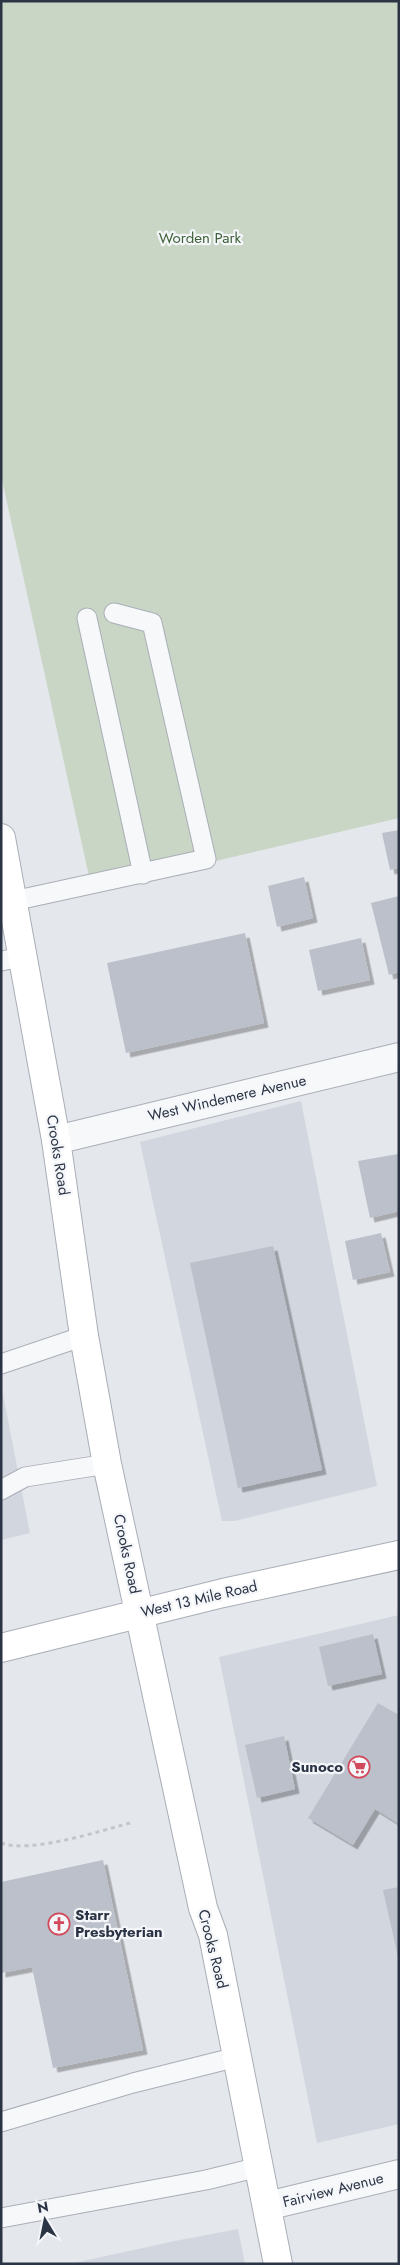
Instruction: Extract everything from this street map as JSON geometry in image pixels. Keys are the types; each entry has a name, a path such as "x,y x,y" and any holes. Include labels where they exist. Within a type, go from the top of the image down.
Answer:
{"main road":[{"name":"Crooks Road","path":"1,838 13,901 13,959 56,1140 84,1336 107,1464 203,1908 213,1936 278,2264"},
{"name":"West 13 Mile Road","path":"2,1645 140,1612 399,1555"}],"street":[{"name":"West Windemere Avenue","path":"56,1140 399,1057"},
{"name":"Fairview Avenue","path":"267,2206 399,2174"}],"lane":[{"path":"13,901 206,859 152,623 114,613"},
{"path":"87,618 142,874"},
{"path":"1,1364 84,1336"},
{"path":"1,1490 25,1477 107,1464"},
{"path":"1,2122 133,2083 237,2057"},
{"path":"1,2218 206,2180 259,2167"}],"path":[{"path":"1,1843 8,1846 44,1844 130,1823"}],"shaded area":[{"path":"301,1101 377,1486 235,1521 222,1521 140,1142"},
{"path":"1,1384 30,1533 1,1540"},
{"path":"399,1615 399,2124 317,2143 219,1657"},
{"path":"238,2229 245,2264 69,2264 175,2241"}],"green space":[{"name":"Worden Park","path":"1,1 399,1 399,818 92,890 1,475"}],"building":[{"path":"399,830 399,868 390,870 382,833"},
{"path":"304,877 313,918 277,927 268,886"},
{"path":"399,896 399,972 389,975 371,903"},
{"path":"245,933 264,1023 126,1053 107,963"},
{"path":"361,938 370,980 318,991 309,950"},
{"path":"398,1154 399,1211 370,1218 358,1161"},
{"path":"381,1233 390,1272 353,1280 345,1241"},
{"path":"273,1246 322,1470 238,1488 190,1263"},
{"path":"373,1634 382,1674 328,1686 319,1647"},
{"path":"378,1703 399,1715 399,1824 375,1809 353,1845 308,1818"},
{"path":"284,1736 295,1789 257,1798 245,1745"},
{"name":"Starr Presbyterian","path":"103,1860 143,2050 53,2068 32,1967 1,1973 1,1882"},
{"path":"399,1887 399,1957 398,1957 383,1890"}],"place":[{"name":"Sunoco","path":"359,1767"},
{"name":"Starr Presbyterian","path":"59,1924"}]}
